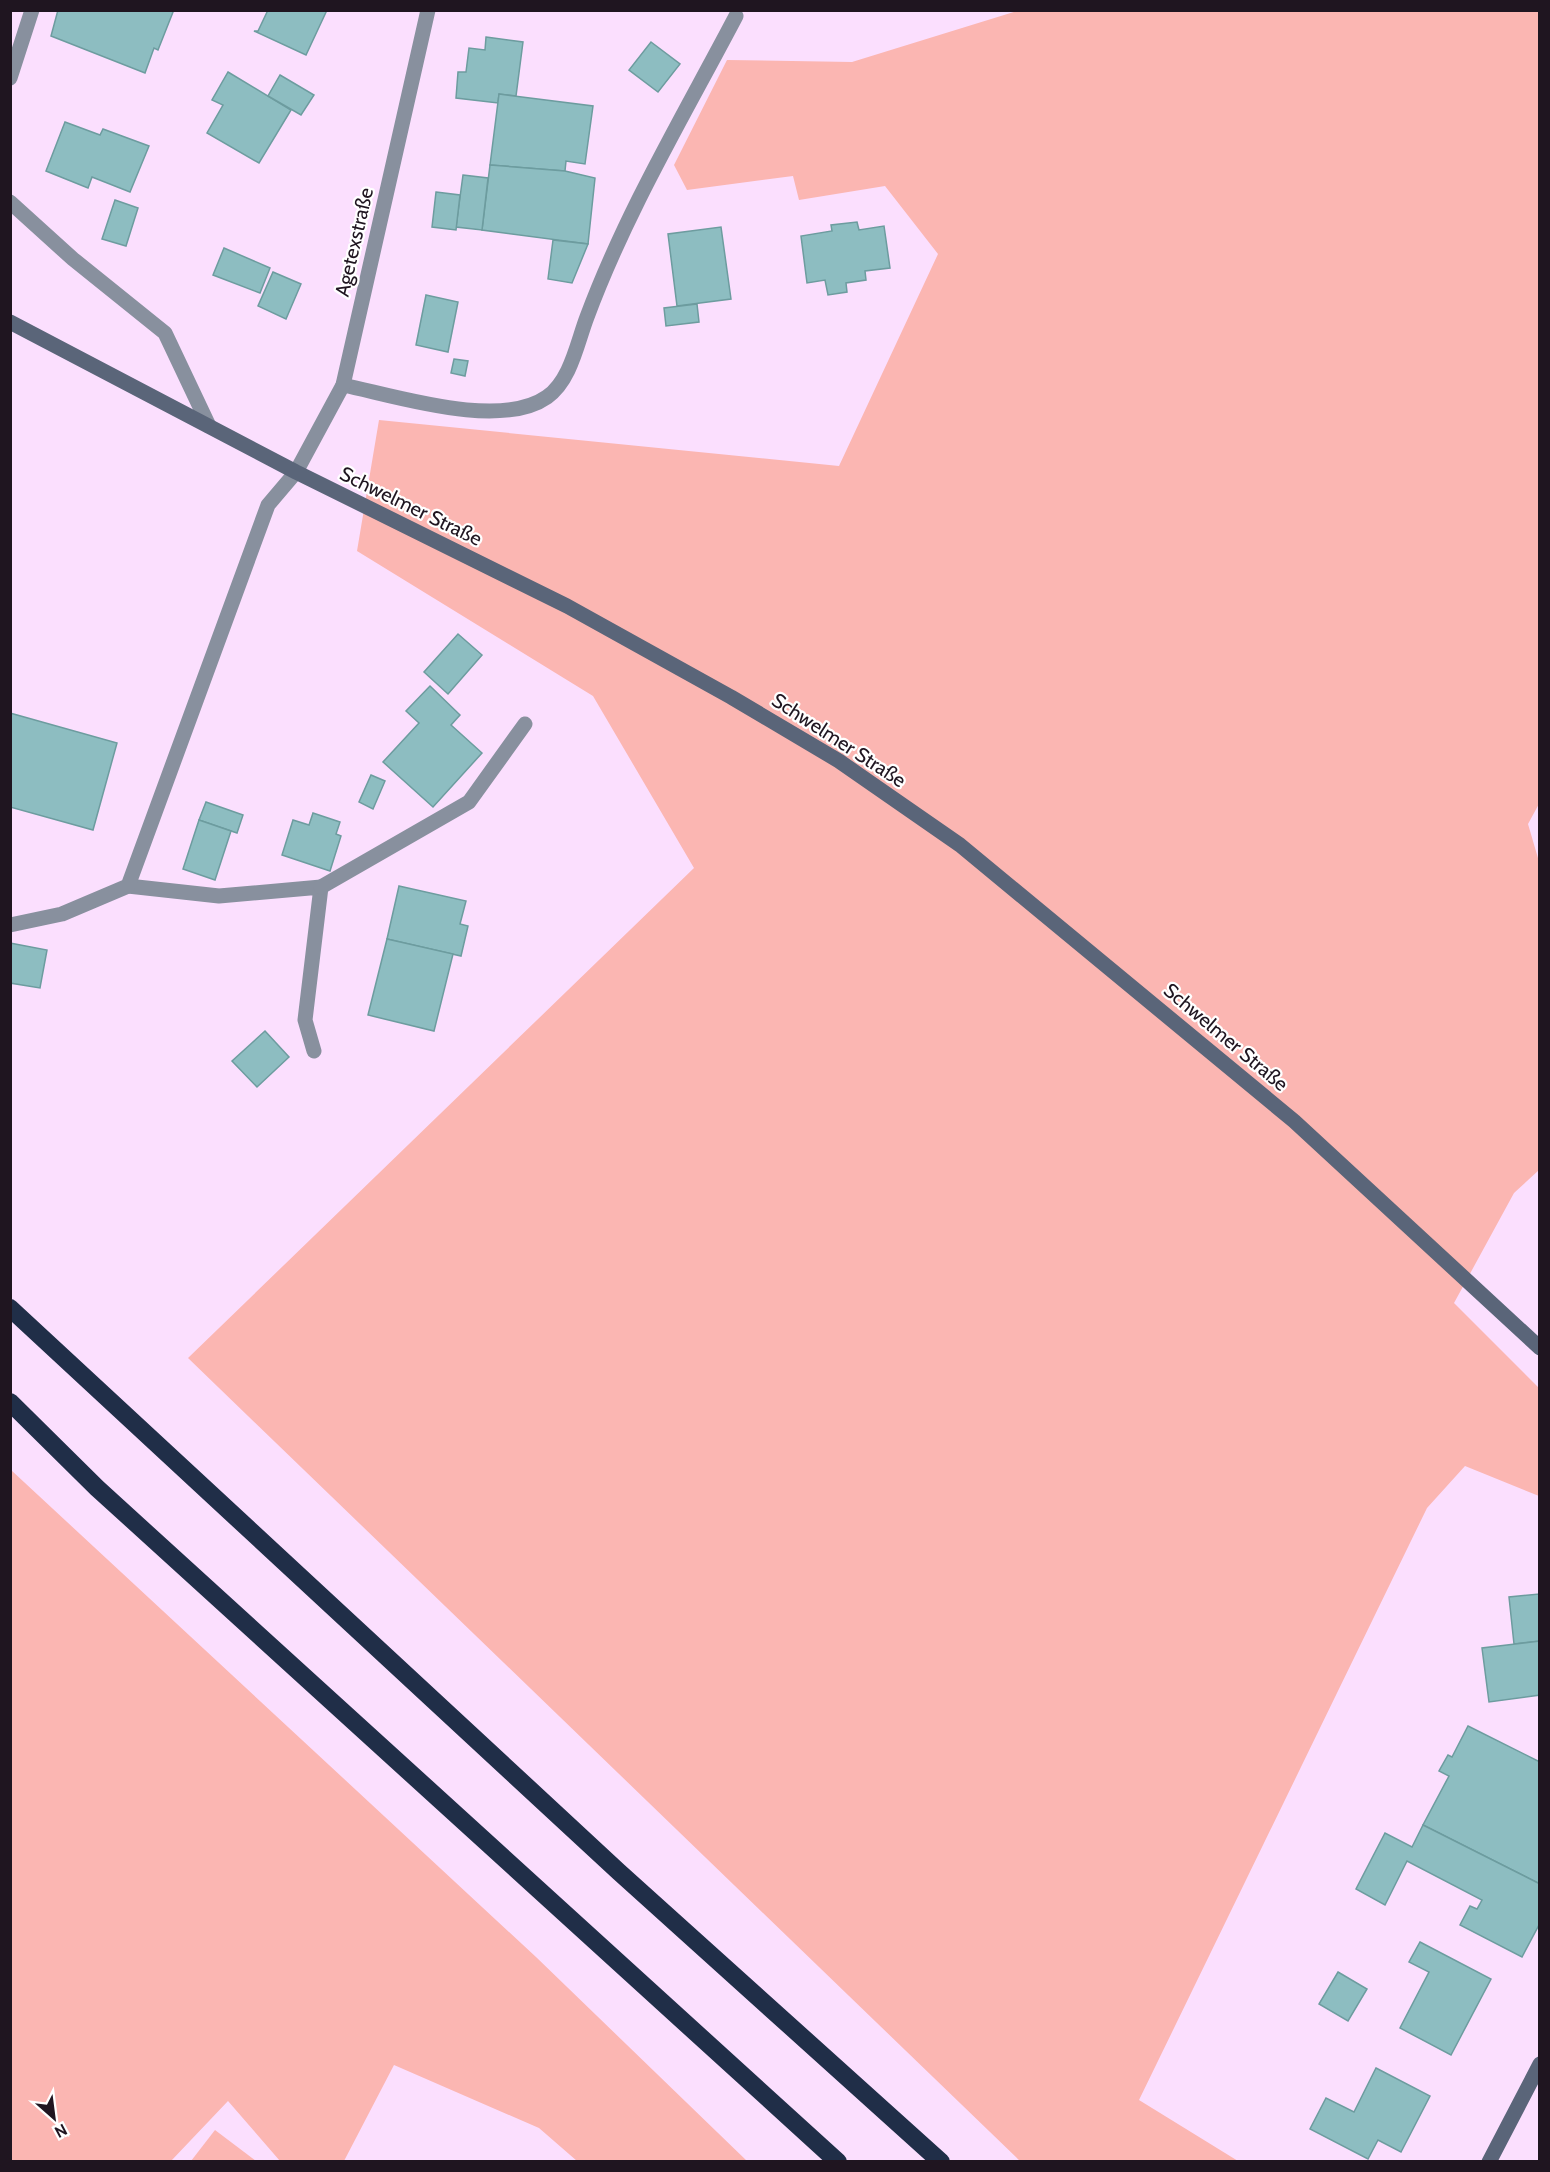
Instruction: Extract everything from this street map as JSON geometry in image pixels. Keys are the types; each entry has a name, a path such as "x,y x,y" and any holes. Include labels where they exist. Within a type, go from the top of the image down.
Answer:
{"highway":[{"path":"10,1308 619,1872 941,2162"},
{"path":"10,1402 97,1488 838,2162"}],"main road":[{"name":"Schwelmer Straße","path":"10,322 296,472 567,606 731,697 839,761 941,832 1067,931 1294,1121 1539,1348"},
{"path":"1489,2162 1539,2064"}],"street":[{"path":"10,78 32,10"},
{"name":"Agetexstraße","path":"128,886 268,505 296,472 343,385 428,10"},
{"path":"343,385 462,410 517,410 547,397 564,379 610,256 736,16"},
{"path":"10,202 73,259 165,333 209,426"},
{"path":"10,925 62,914 128,886 219,896 321,887 469,802 525,724"},
{"path":"314,1052 305,1020 321,887"}],"shaded area":[{"path":"1017,11 1539,11 1540,802 1528,824 1540,865 1539,1170 1514,1193 1454,1303 1539,1388 1539,1496 1465,1466 1427,1508 1139,2100 1238,2161 1020,2161 188,1358 694,868 593,696 357,551 379,420 839,466 938,254 885,186 799,200 793,176 687,190 674,165 727,60 852,62"},
{"path":"11,1470 536,1957 747,2161 577,2161 539,2128 394,2065 344,2161 280,2161 228,2101 171,2161 11,2161"},
{"path":"215,2130 256,2161 191,2161"}],"building":[{"path":"58,10 170,10 173,12 158,50 154,48 145,73 51,36"},
{"path":"268,10 327,10 306,55 254,31 258,31"},
{"path":"486,37 523,42 516,96 499,94 498,103 456,98 458,72 466,72 469,48 485,50"},
{"path":"651,42 680,64 658,92 629,70"},
{"path":"228,72 291,110 259,163 207,133 223,105 212,100"},
{"path":"280,75 314,95 301,115 268,96"},
{"path":"499,94 593,106 585,164 566,161 565,171 490,165"},
{"path":"65,122 100,135 103,129 149,146 130,192 92,177 88,188 46,171"},
{"path":"490,165 565,171 595,178 588,244 482,230"},
{"path":"463,175 488,178 482,230 456,227"},
{"path":"436,192 460,195 456,230 432,227"},
{"path":"115,200 138,208 126,246 102,239"},
{"path":"857,222 859,230 884,226 890,268 865,271 866,280 846,283 847,292 828,295 825,280 807,283 801,236 832,231 831,225"},
{"path":"721,227 731,299 677,306 668,234"},
{"path":"553,240 588,244 572,283 548,279"},
{"path":"224,248 270,268 260,293 213,275"},
{"path":"273,272 301,284 286,319 258,306"},
{"path":"426,295 458,302 448,352 416,345"},
{"path":"697,304 699,322 666,326 664,308"},
{"path":"454,359 468,361 465,376 451,373"},
{"path":"458,634 482,655 448,694 424,672"},
{"path":"430,686 460,715 451,725 482,753 433,807 383,762 419,723 406,711"},
{"path":"10,713 117,743 93,830 10,807"},
{"path":"371,775 385,781 373,809 359,802"},
{"path":"206,802 243,815 237,833 199,820"},
{"path":"313,813 340,822 336,834 341,836 330,871 282,855 293,820 309,825"},
{"path":"199,820 231,831 215,880 183,869"},
{"path":"399,886 466,901 460,924 468,926 461,956 387,939"},
{"path":"387,939 453,954 434,1031 368,1015"},
{"path":"10,943 47,950 40,988 10,983"},
{"path":"265,1031 289,1057 257,1087 232,1061"},
{"path":"1539,1594 1540,1641 1514,1644 1509,1597"},
{"path":"1540,1641 1540,1695 1489,1702 1482,1648"},
{"path":"1468,1726 1540,1762 1540,1884 1423,1825 1449,1776 1439,1771 1448,1755 1452,1757"},
{"path":"1423,1825 1540,1884 1540,1923 1522,1957 1460,1925 1470,1906 1477,1909 1482,1900 1407,1861 1385,1905 1356,1889 1385,1833 1412,1847"},
{"path":"1420,1942 1491,1979 1451,2055 1400,2028 1429,1972 1409,1962"},
{"path":"1338,1972 1367,1989 1348,2021 1319,2004"},
{"path":"1376,2068 1430,2096 1401,2152 1378,2140 1368,2159 1310,2129 1326,2098 1354,2112"}]}
